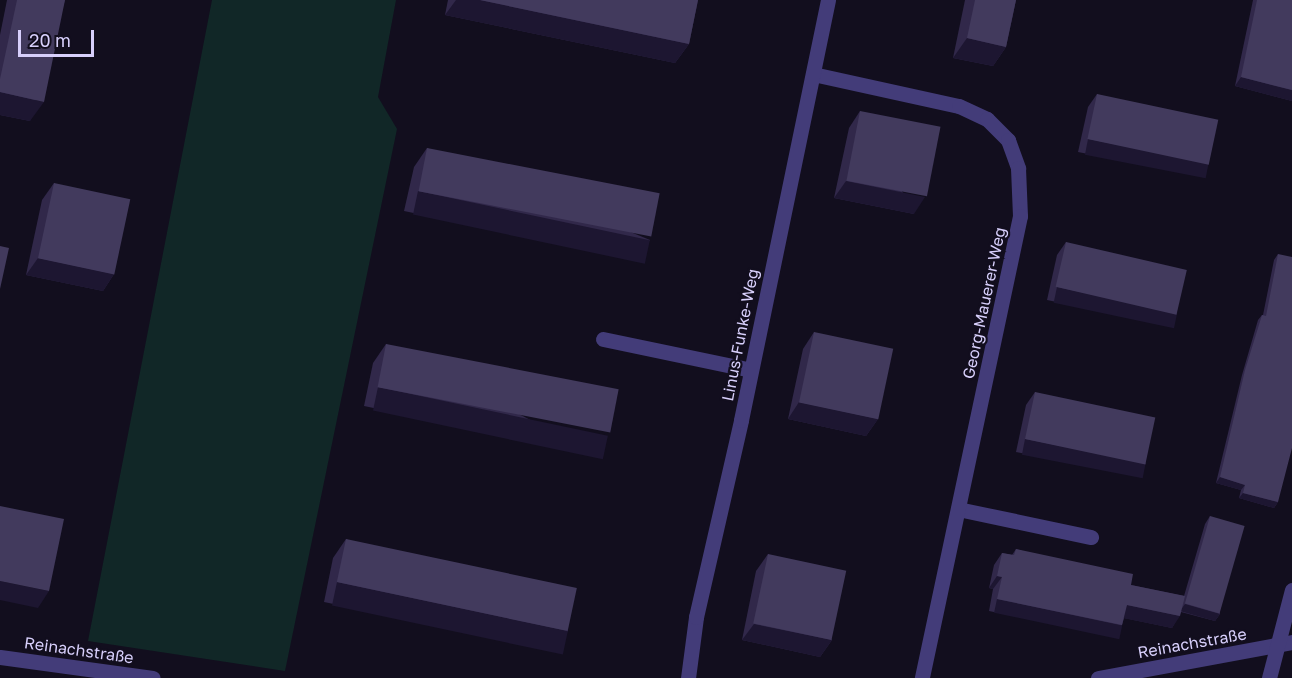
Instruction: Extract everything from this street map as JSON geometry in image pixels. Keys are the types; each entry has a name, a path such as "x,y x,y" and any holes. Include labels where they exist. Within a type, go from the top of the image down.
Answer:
{"street":[{"name":"Linus-Funke-Weg","path":"688,678 696,617 751,370 828,0"},
{"name":"Georg-Mauerer-Weg","path":"813,74 968,111 987,119 1008,140 1018,168 1020,216 922,678"},
{"path":"603,339 751,370"},
{"path":"958,509 1091,537"},
{"path":"1269,678 1285,644 1292,590"},
{"name":"Reinachstraße","path":"1098,678 1285,644"},
{"name":"Reinachstraße","path":"0,657 153,678"}],"green space":[{"path":"212,0 396,0 378,97 397,129 285,671 88,641"}],"building":[{"path":"17,0 65,0 44,102 0,92 0,79"},
{"path":"480,0 698,0 689,44"},
{"path":"975,0 1016,0 1006,47 967,38"},
{"path":"1257,0 1292,0 1292,90 1241,77"},
{"path":"1097,94 1218,120 1209,165 1087,139"},
{"path":"860,111 940,127 927,196 846,181"},
{"path":"427,148 660,193 651,236 419,191"},
{"path":"54,183 130,199 114,275 38,258"},
{"path":"1066,242 1187,270 1176,315 1056,287"},
{"path":"0,246 9,248 0,289"},
{"path":"1278,254 1292,257 1292,448 1278,502 1243,493 1245,485 1220,477 1245,370 1262,315 1266,316"},
{"path":"814,332 893,349 878,419 799,402"},
{"path":"386,344 619,389 610,432 378,387"},
{"path":"1035,392 1155,418 1145,465 1025,439"},
{"path":"0,506 64,519 49,591 0,581"},
{"path":"1210,516 1245,526 1220,613 1185,603"},
{"path":"346,539 577,588 568,631 337,582"},
{"path":"1016,549 1133,574 1131,585 1185,596 1180,616 1127,605 1122,625 997,599 1002,577 997,576 1002,553 1014,555"},
{"path":"768,554 846,571 831,640 753,623"}]}
